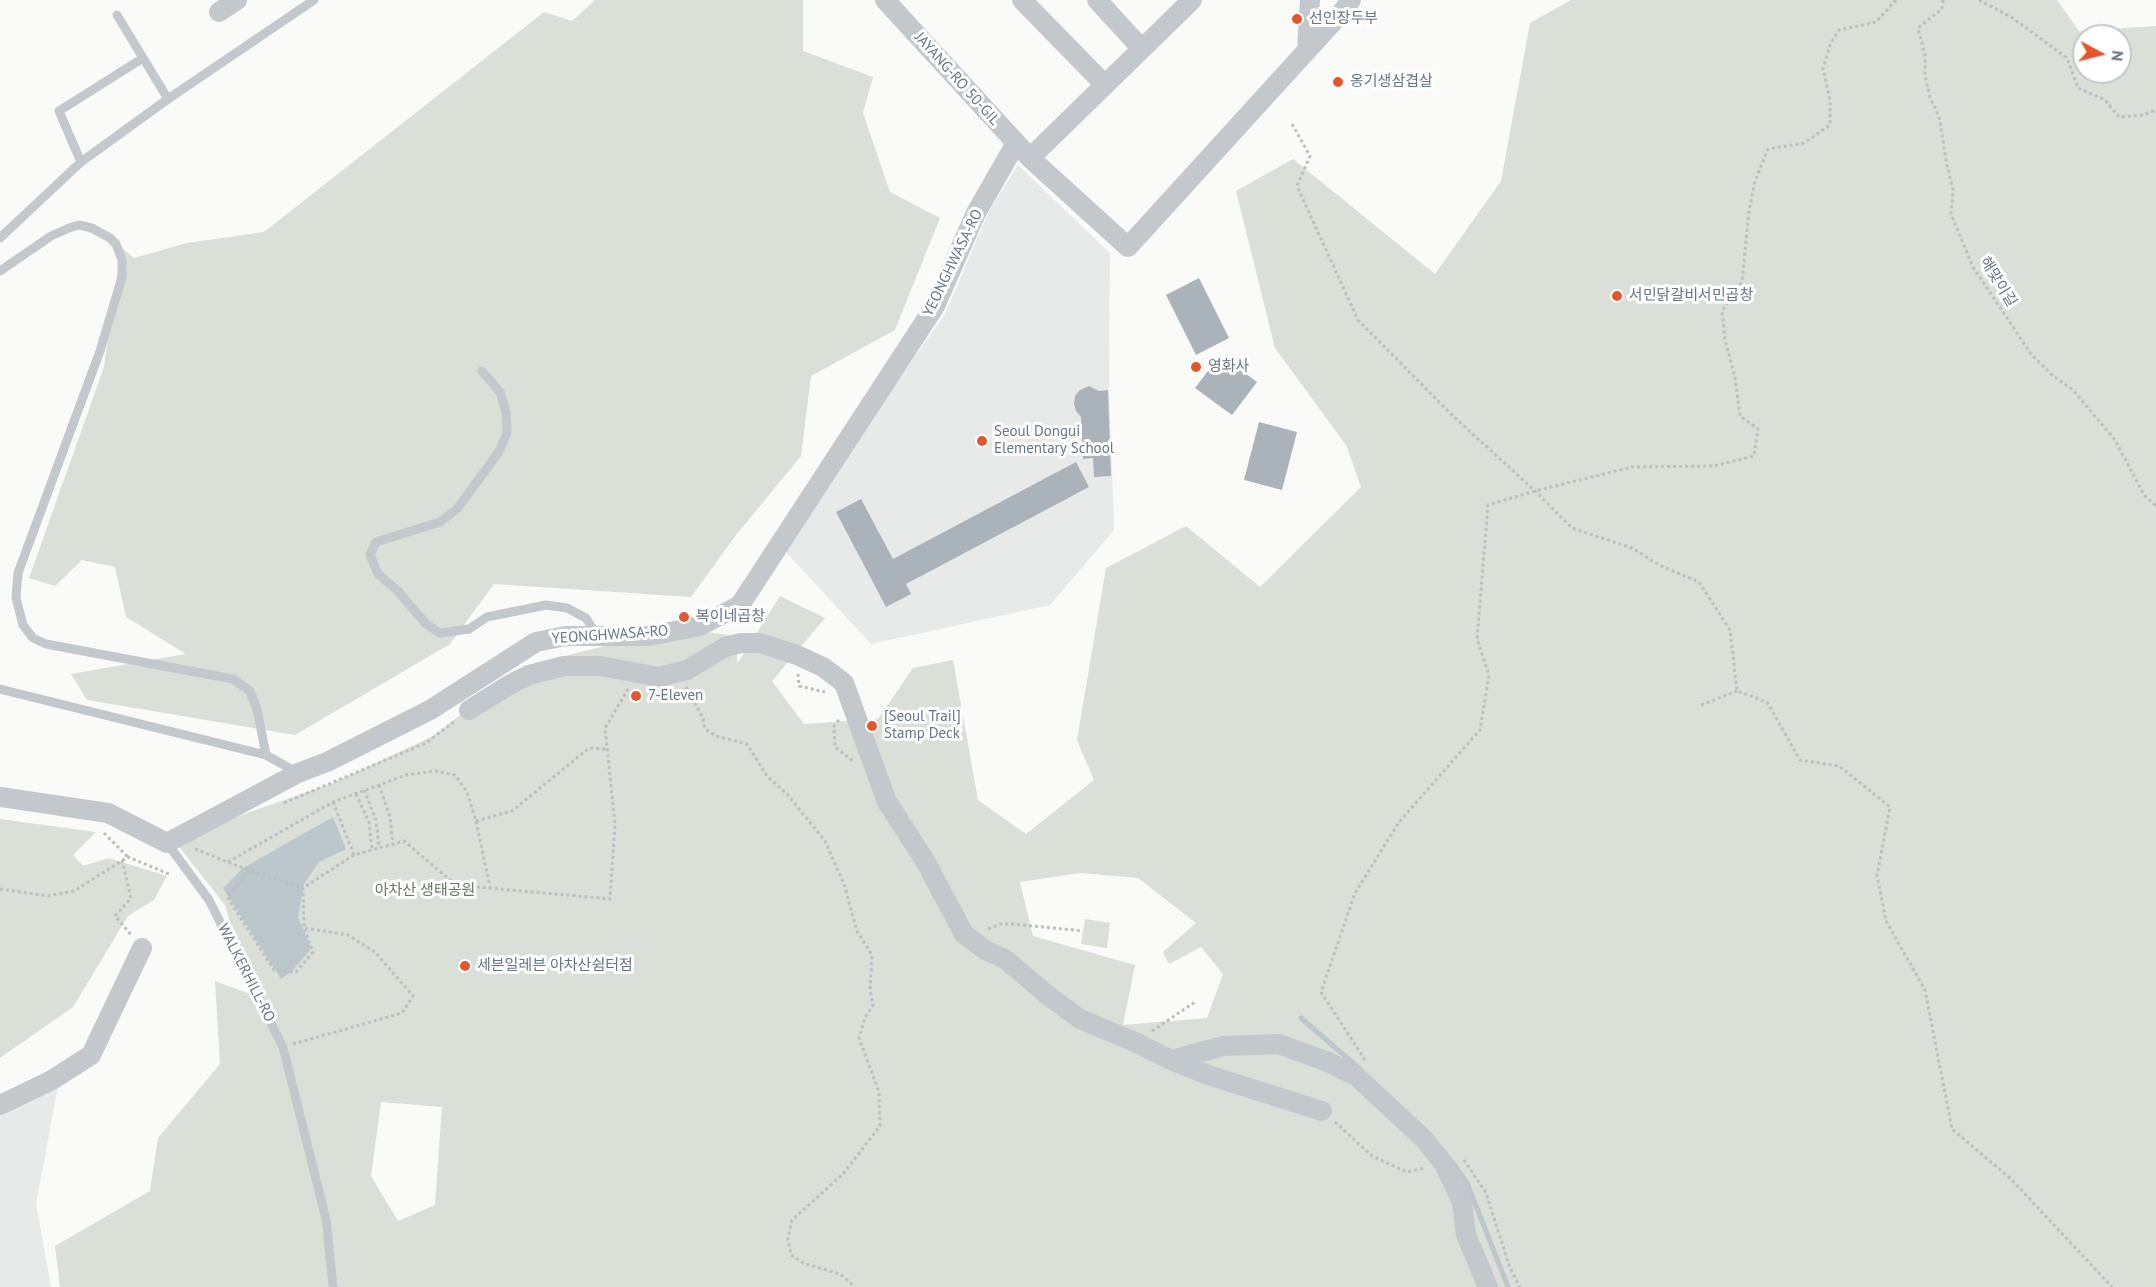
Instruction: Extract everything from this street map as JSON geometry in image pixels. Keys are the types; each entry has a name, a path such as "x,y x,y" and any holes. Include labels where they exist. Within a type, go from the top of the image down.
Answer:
{"street":[{"path":"219,12 237,0"},
{"name":"JAYANG-RO 50-GIL","path":"885,0 1030,158"},
{"path":"1022,0 1106,85"},
{"path":"1097,0 1142,49"},
{"path":"1192,0 1030,158 1128,247 1351,0"},
{"path":"1307,51 1310,0"},
{"name":"YEONGHWASA-RO","path":"167,843 298,773 327,762 430,710 536,642 566,636 649,636 700,626 740,605 935,306 976,213 1016,143"},
{"path":"469,710 519,680 564,666 600,666 659,677 687,670 725,647 741,643 760,643 797,655 822,667 844,683 887,802 924,859 964,934 985,951 1005,959 1080,1019 1208,1075 1322,1110"},
{"name":"WALKERHILL-RO","path":"0,797 108,813 167,843"},
{"path":"0,1106 51,1080 91,1055 142,948"},
{"path":"1171,1060 1224,1046 1279,1044 1356,1076 1424,1139 1452,1159 1462,1202 1466,1235 1488,1287"}],"lane":[{"path":"0,238 81,162 168,99 314,0"},
{"path":"117,15 168,99"},
{"path":"81,162 58,111 142,58"},
{"path":"0,271 51,236 79,225 92,228 110,238 116,244 122,260 122,277 100,351 18,573 16,598 23,625 33,638 46,644 233,679 250,691 257,708 266,755"},
{"path":"482,371 501,392 506,412 507,434 498,453 457,509 440,522 376,542 370,555 378,574 397,590 426,624 440,633 469,629 488,617 546,605 567,608 586,618 597,636"},
{"path":"0,689 266,755 298,773"},
{"name":"WALKERHILL-RO","path":"167,843 209,900 283,1047 326,1219 333,1287"}],"path":[{"path":"1366,1061 1321,992 1355,893 1400,822 1480,730 1489,675 1477,639 1488,504 1632,467 1714,466 1754,456 1758,429 1740,416 1735,377 1725,340 1722,310 1742,282 1749,210 1755,181 1768,149 1804,143 1830,125 1830,100 1823,69 1830,45 1839,30 1876,22 1896,0"},
{"name":"해맞이길","path":"1943,0 1942,9 1918,28 1925,55 1925,75 1930,98 1939,116 1953,190 1952,214 1973,267 2031,354 2052,375 2073,390 2115,440 2140,489 2156,506"},
{"path":"1979,0 2011,17 2067,58 2078,88 2104,100 2119,117 2142,115 2156,110"},
{"path":"1292,124 1310,156 1297,186 1358,320 1454,417 1572,528 1632,548 1659,565 1699,582 1730,630 1737,691"},
{"path":"303,888 354,855 404,840 456,885 610,899 615,824 605,728 638,672"},
{"path":"677,672 703,718 705,729 716,736 747,744 767,776 787,794 825,841 844,884 857,931 873,955 870,990 873,1005 865,1018 860,1038 879,1092 880,1126 843,1174 792,1220 788,1239 791,1255 803,1263 840,1274 855,1287"},
{"path":"1701,705 1737,691 1767,702 1800,760 1839,766 1890,807 1877,875 1886,921 1925,990 1952,1129 2011,1179 2112,1287"},
{"path":"275,807 426,743 469,710"},
{"path":"476,821 512,811 589,748 607,749"},
{"path":"228,862 333,802 406,775 435,771 455,775 467,792 476,821 490,888"},
{"path":"379,785 390,817 393,844"},
{"path":"364,790 376,820 379,848"},
{"path":"356,794 369,822 372,849"},
{"path":"333,802 354,855"},
{"path":"104,833 128,857 169,874"},
{"path":"201,844 195,849 303,888"},
{"path":"0,889 48,896 74,891 128,857"},
{"path":"122,860 131,898 116,916 142,948"},
{"path":"250,870 227,897 274,970 296,972 313,952 304,928 303,888"},
{"path":"971,939 1001,924 1030,925 1083,932"},
{"path":"283,1047 402,1013 412,996 375,952 348,935 304,928"},
{"path":"1135,1042 1195,1002"},
{"path":"1322,1110 1372,1156 1407,1172 1452,1159 1486,1193 1510,1268 1520,1287"}],"shaded area":[{"name":"Seoul Dongui Elementary School","path":"1018,165 1110,253 1109,386 1114,530 1050,605 871,644 783,549 815,497 945,314 989,211"},
{"path":"333,817 346,849 319,862 304,884 298,917 311,949 292,971 281,979 223,888 243,868"},
{"path":"61,1070 36,1204 51,1287 0,1287 0,1107"}],"green space":[{"path":"595,0 803,0 803,51 873,77 863,113 890,192 940,218 895,330 811,376 801,456 736,535 691,597 494,584 450,644 295,735 87,700 71,674 186,654 126,617 115,567 82,560 55,586 29,578 104,367 121,247 134,258 187,243 264,232 544,12 572,21"},
{"name":"아차산 생태공원","path":"1571,0 2057,0 2074,24 2072,24 2072,84 2132,84 2132,28 2156,26 2156,1287 60,1287 55,1246 150,1191 158,1138 220,1064 215,981 250,994 225,905 173,839 333,783 433,736 524,666 605,646 697,631 738,636 737,664 780,596 825,618 772,681 804,724 878,719 913,668 953,660 978,800 1026,834 1094,780 1077,740 1106,568 1186,526 1260,587 1361,487 1346,445 1275,348 1236,191 1293,159 1435,274 1501,181 1530,23","holes":["1080,873 1138,878 1196,923 1163,952 1169,964 1201,947 1223,974 1207,1018 1123,1025 1135,965 1033,936 1020,882","381,1102 442,1107 435,1205 398,1221 371,1176"]},
{"path":"0,819 96,832 73,855 83,866 109,858 167,876 154,900 128,916 73,1007 0,1058"},
{"path":"1085,919 1110,923 1107,948 1081,944"}],"building":[{"path":"1199,278 1229,338 1196,355 1166,295"},
{"path":"1220,355 1257,382 1232,415 1195,388"},
{"path":"1089,386 1099,391 1108,390 1111,476 1094,477 1093,458 1083,459 1081,417 1074,404 1075,396 1080,390"},
{"path":"1259,422 1297,432 1282,490 1244,480"},
{"path":"1076,462 1089,487 906,584 911,594 886,607 836,512 861,499 893,559"}],"waterway":[{"path":"1301,1018 1360,1069"},
{"path":"1453,1163 1467,1183 1508,1287"}],"place":[{"name":"선인장두부","path":"1297,19"},
{"name":"옹기생삼겹살","path":"1338,82"},
{"name":"서민닭갈비서민곱창","path":"1617,296"},
{"name":"영화사","path":"1196,367"},
{"name":"Seoul Dongui Elementary School","path":"982,441"},
{"name":"복이네곱창","path":"684,617"},
{"name":"7-Eleven","path":"636,696"},
{"name":"[Seoul Trail] Stamp Deck","path":"872,726"},
{"name":"세븐일레븐 아차산쉼터점","path":"465,966"}]}
